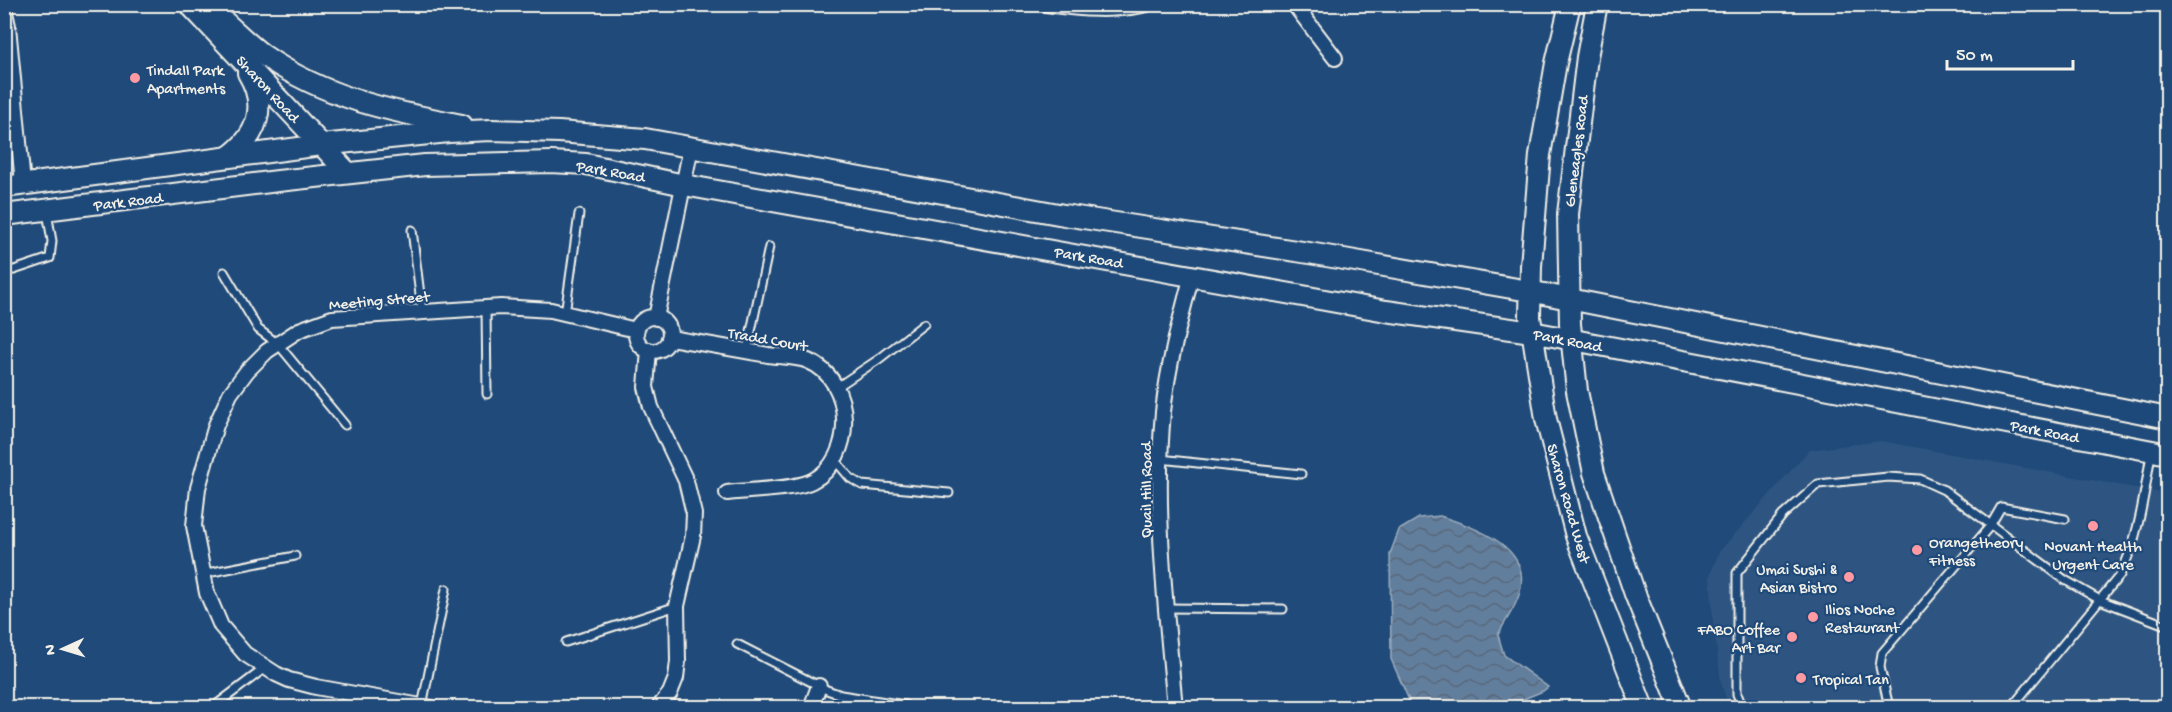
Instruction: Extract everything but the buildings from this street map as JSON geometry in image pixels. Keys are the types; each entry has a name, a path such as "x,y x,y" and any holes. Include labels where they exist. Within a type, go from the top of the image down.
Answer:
{"main road":[{"name":"Sharon Road","path":"189,4 348,174"},
{"path":"202,4 219,15 261,53 318,86 378,108 491,130"},
{"name":"Gleneagles Road","path":"1530,291 1540,155 1570,4"},
{"name":"Gleneagles Road","path":"1569,298 1568,214 1587,57 1597,4"},
{"path":"228,157 246,142 258,114 259,101 254,82 236,52"},
{"name":"Park Road","path":"14,186 321,145 491,130 596,134 645,139 1064,214 1569,298 2168,418"},
{"name":"Park Road","path":"4,215 425,165 551,162 586,164 684,184 1192,274 1386,311 1571,339 2160,452"},
{"name":"Sharon Road West","path":"1530,291 1532,332 1546,419 1575,536 1643,708"},
{"name":"Sharon Road West","path":"1569,298 1577,391 1594,473 1635,594 1681,708"}],"street":[{"path":"1047,4 1107,10 1147,4"},
{"path":"1294,4 1335,58"},
{"path":"4,8 8,26 14,186"},
{"path":"656,318 691,147"},
{"name":"Quail Hill Road","path":"1175,708 1159,522 1160,459 1163,411 1171,356 1192,274"},
{"name":"Meeting Street","path":"427,707 375,703 290,680 265,668 245,654 221,626 210,604 202,574 195,526 196,501 216,425 231,394 247,371 267,351 299,330 332,318 501,307 551,310 636,330"},
{"path":"656,318 667,325 669,338 662,348 649,350 638,343 636,330 644,320 656,318"},
{"name":"Tradd Court","path":"669,338 792,357 809,361 824,370 837,387 844,407 844,424 835,460"},
{"path":"649,350 646,387 651,407 686,481 694,514 693,536 677,606 676,678 661,706"},
{"path":"727,494 810,482 823,474 835,460"},
{"path":"811,708 819,686"}],"lane":[{"path":"4,271 50,258 52,241 47,210"},
{"path":"565,314 579,214"},
{"path":"412,230 422,311"},
{"path":"747,350 769,247"},
{"path":"224,272 258,329 278,344 345,425"},
{"path":"486,308 487,394"},
{"path":"837,387 879,359 924,324"},
{"path":"2011,708 2120,575 2137,533 2160,452"},
{"path":"1160,459 1301,474"},
{"path":"835,460 850,478 862,485 949,493"},
{"path":"1743,708 1737,694 1737,573 1783,515 1818,484 1888,477 1920,479 1944,490 2065,580 2100,600 2168,626"},
{"path":"1891,708 1880,667 1882,653 1990,526 2001,507 2065,519"},
{"path":"202,574 295,556"},
{"path":"427,707 446,589"},
{"path":"566,642 677,606"},
{"path":"1166,608 1283,609"},
{"path":"737,644 819,686 842,695 905,705"},
{"path":"212,708 265,668"}],"shaded area":[{"path":"1881,441 2167,494 2167,707 1729,707 1721,683 1710,575 1719,552 1809,450"}],"water":[{"path":"1440,516 1486,534 1511,553 1519,566 1522,581 1518,598 1498,635 1504,655 1548,687 1543,691 1504,707 1412,707 1391,659 1390,554 1399,530 1419,518"}],"place":[{"name":"Tindall Park Apartments","path":"135,78"},
{"name":"Novant Health Urgent Care","path":"2093,526"},
{"name":"Orangetheory Fitness","path":"1917,550"},
{"name":"Umai Sushi & Asian Bistro","path":"1849,577"},
{"name":"Ilios Noche Restaurant","path":"1813,617"},
{"name":"FABO Coffee Art Bar","path":"1792,637"},
{"name":"Tropical Tan","path":"1801,678"}]}
